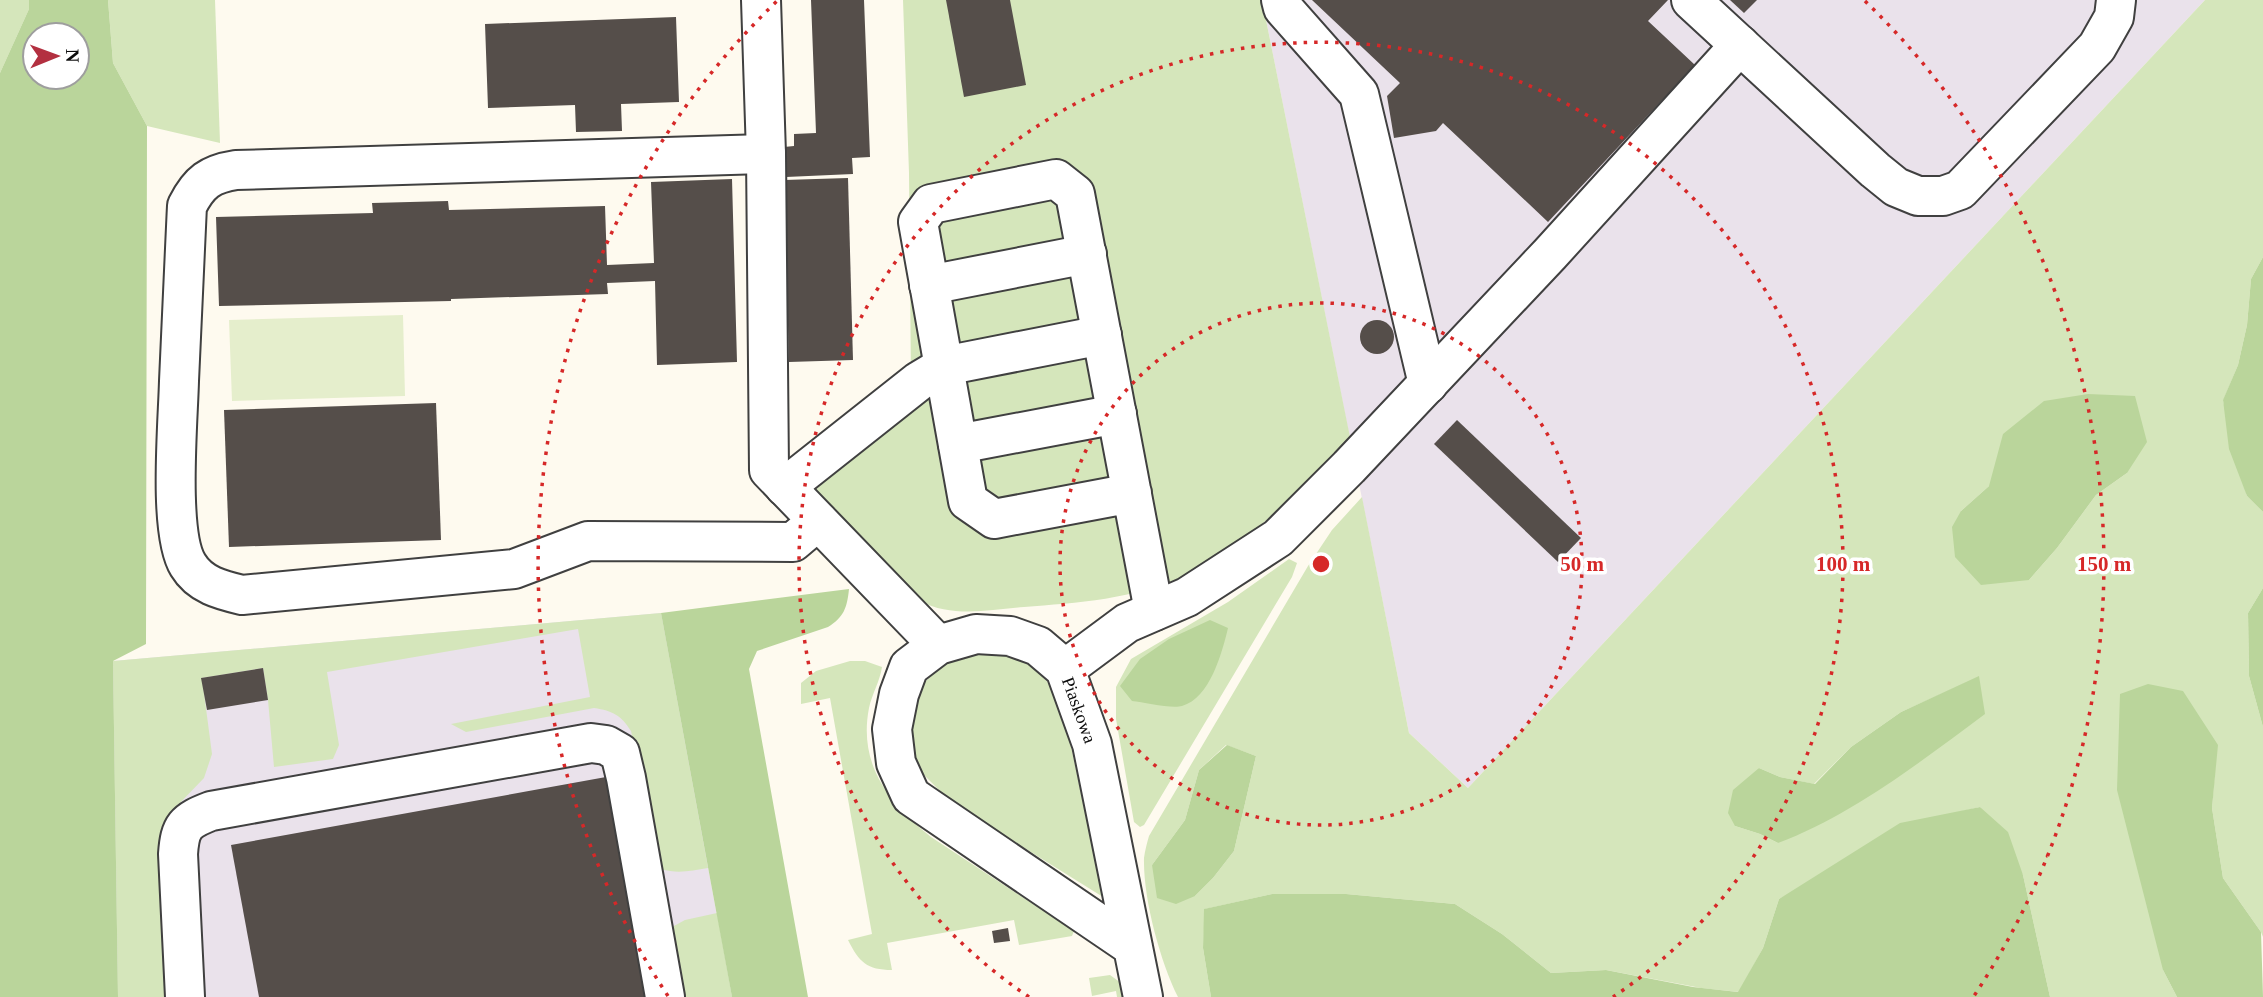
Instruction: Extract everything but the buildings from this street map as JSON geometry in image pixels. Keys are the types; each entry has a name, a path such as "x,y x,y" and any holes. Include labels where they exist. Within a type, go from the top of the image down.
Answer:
{"street":[{"path":"761,0 766,154 769,470 938,645"},
{"path":"1281,0 1283,8 1359,94 1428,384"},
{"path":"1691,0 1875,170 1896,187 1918,196 1943,196 1960,190 2097,47 2114,17 2116,0"},
{"path":"1065,669 1127,623 1187,597 1278,538 1349,467 1550,254 1740,45"},
{"path":"766,154 236,170 218,173 205,181 194,192 187,206 176,460 180,550 188,567 199,578 217,590 242,595 514,569 588,541 793,542 818,521"},
{"path":"1132,493 994,520 968,501 918,222 931,204 1056,179 1075,194 1087,254 1102,335 1132,493 1154,611"},
{"path":"929,285 1087,254"},
{"path":"785,487 919,381 944,366 1102,335"},
{"path":"958,444 1117,414"},
{"name":"Piaskowa","path":"1133,947 911,796 896,763 892,729 899,694 909,667 938,645 976,634 1010,636 1038,646 1065,669 1092,744 1133,947 1143,997"},
{"path":"185,997 178,854 180,834 190,819 211,811 591,743 606,745 620,753 664,997"}],"shaded area":[{"path":"1262,0 2205,0 1468,788 1409,733"},
{"path":"661,613 732,997 118,997 113,661"}],"green space":[{"path":"0,0 29,0 29,9 24,21 21,21 21,27 0,73"},
{"path":"29,0 108,0 113,63 147,126 146,644 113,661 118,997 0,997 0,73 21,27 21,91 91,91 91,21 24,21 29,9"},
{"path":"108,0 215,0 220,143 147,126 113,63"},
{"path":"903,0 1262,0 1350,437 1293,496 1253,531 1208,563 1184,576 1146,590 1085,601 971,612 945,610 920,601 797,473 911,381 909,173"},
{"path":"2205,0 2263,0 2263,257 2251,279 2247,325 2238,365 2223,401 2247,496 2263,512 2263,588 2248,613 2249,676 2263,727 2263,937 2223,878 2212,808 2217,745 2163,970 2177,997 2050,997 2023,875 1980,807 1950,814 1779,899 1763,948 1739,992 1701,988 1606,970 1551,973 1502,934 1455,904 1346,894 1272,894 1205,909 1203,948 1211,997 1178,997 1159,948 1146,892 1144,858 1149,836 1308,566 1332,530 1362,497 1409,733 1468,788","holes":["2127,473 2096,495 2057,548 2029,580 1961,511 1989,486","1979,677 1778,843 1735,826 1759,768 1780,777 1814,784 1851,747 1901,712","1226,745 1256,756 1234,851 1195,896 1152,865 1185,820 1199,770"]},
{"path":"2263,257 2263,512 2247,496 2229,449 2223,400 2238,365 2247,325 2251,279"},
{"path":"403,315 405,396 232,401 229,320"},
{"path":"2088,394 2135,396 2147,442 2127,473 2096,495 2057,548 2029,580 1981,585 1955,557 1952,527 1961,511 1989,486 2003,434 2044,401"},
{"path":"1289,559 1297,563 1292,577 1144,825 1140,827 1134,822 1116,719 1116,687 1131,659 1228,602"},
{"path":"2263,588 2263,727 2249,676 2248,613"},
{"path":"849,589 844,611 838,620 828,627 757,651 749,669 808,997 732,997 661,613"},
{"path":"661,613 708,868 678,872 661,869 631,731 616,715 594,708 466,732 451,724 590,697 578,629 327,672 339,745 333,759 274,767 263,668 202,678 212,754 204,778 177,806 167,824 170,997 118,997 113,661"},
{"path":"1210,620 1228,628 1213,673 1200,694 1192,701 1177,707 1132,701 1120,686 1140,659 1169,639"},
{"path":"992,650 1030,663 1052,687 1065,718 1103,897 965,811 924,775 915,760 910,747 909,731 921,686 939,668 953,659"},
{"path":"850,661 865,661 882,667 869,708 868,747 880,781 902,811 931,837 1074,931 1072,936 1019,945 1014,920 887,943 892,970 870,966 860,959 848,940 872,934 830,698 801,704 801,683 816,671"},
{"path":"1979,676 1985,714 1912,768 1859,802 1805,832 1778,843 1735,826 1728,813 1733,790 1759,768 1780,777 1815,784 1851,747 1901,712"},
{"path":"2148,684 2183,691 2218,745 2212,808 2223,878 2261,932 2263,997 2177,997 2163,970 2117,790 2120,694"},
{"path":"1227,745 1256,756 1234,851 1195,896 1176,904 1157,898 1152,865 1185,820 1199,770"},
{"path":"1980,807 2008,832 2023,875 2050,997 1211,997 1203,948 1204,909 1272,894 1346,894 1455,904 1502,934 1551,973 1606,970 1693,987 1738,992 1763,948 1779,899 1900,823"},
{"path":"717,913 732,997 679,997 670,940 674,926 685,920"},
{"path":"1110,975 1121,983 1125,997 1117,997 1116,991 1092,996 1089,978"}]}
